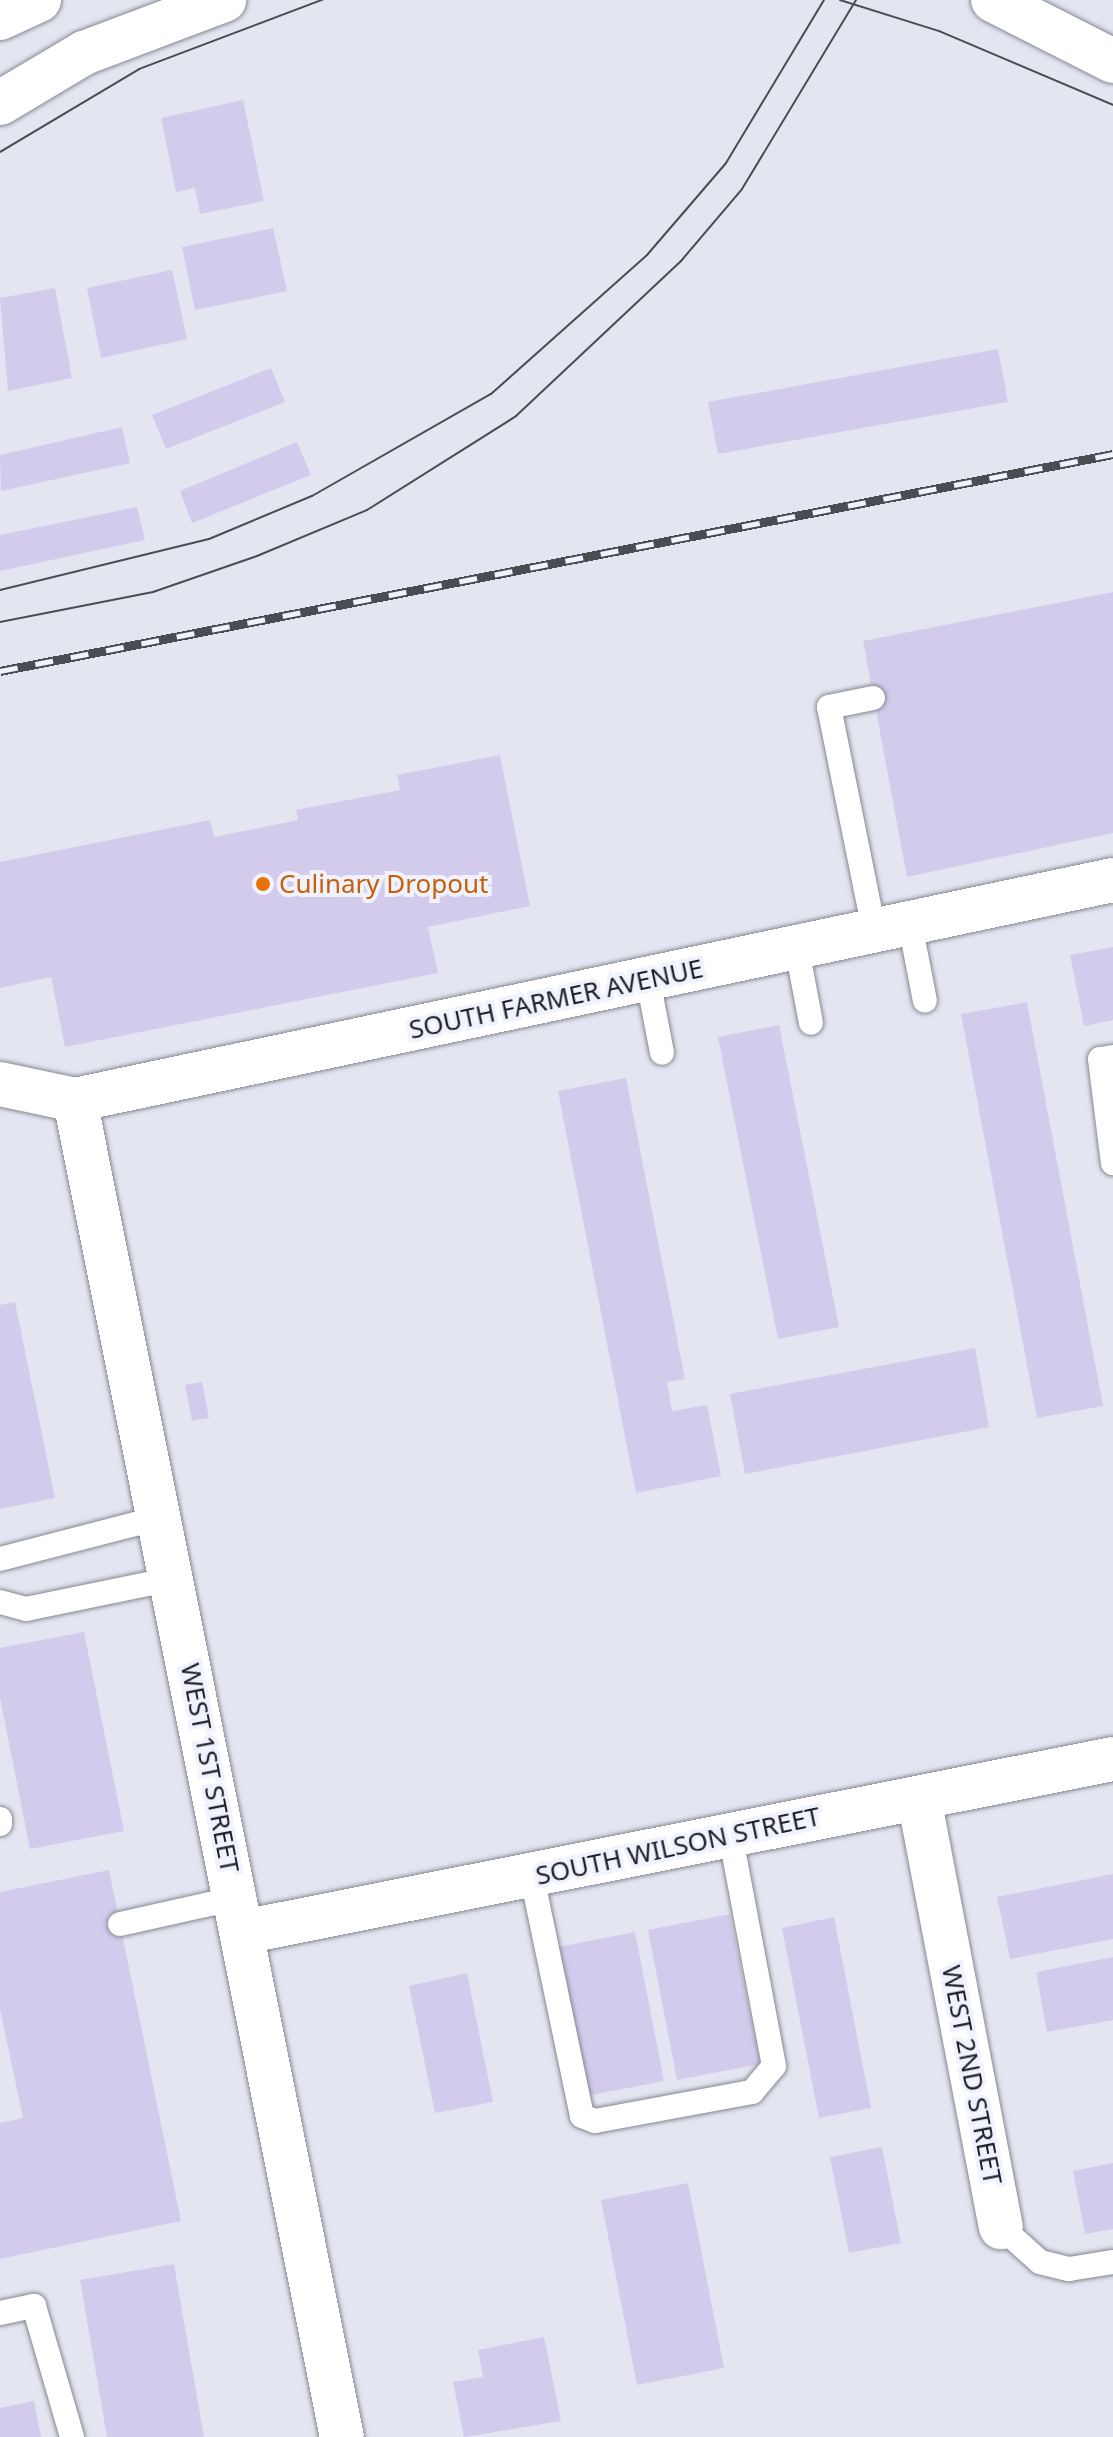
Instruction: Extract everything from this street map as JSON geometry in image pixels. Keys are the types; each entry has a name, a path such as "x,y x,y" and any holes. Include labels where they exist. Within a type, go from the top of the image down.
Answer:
{"street":[{"path":"0,18 39,0"},
{"path":"0,103 84,53 224,0"},
{"path":"993,0 1113,61"},
{"name":"SOUTH FARMER AVENUE","path":"0,1084 75,1100 1113,880"},
{"name":"WEST 1ST STREET","path":"75,1100 342,2437"},
{"name":"SOUTH WILSON STREET","path":"240,1915 532,1877 730,1834 1113,1759"},
{"name":"WEST 2ND STREET","path":"919,1798 1001,2227"}],"lane":[{"path":"873,698 829,707 892,928 925,1001"},
{"path":"797,949 811,1023"},
{"path":"648,980 662,1053"},
{"path":"1113,1057 1100,1059 1113,1163"},
{"path":"0,1559 159,1518"},
{"path":"0,1602 26,1609 172,1579"},
{"path":"532,1877 582,2116 595,2121 752,2092 774,2066 730,1834"},
{"path":"120,1924 240,1915"},
{"name":"WEST 2ND STREET","path":"1001,2227 1040,2262 1069,2269 1113,2262"},
{"path":"0,2313 34,2306 72,2437"}],"building":[{"path":"243,100 264,201 200,214 195,188 176,192 161,118"},
{"path":"273,228 287,291 195,310 182,247"},
{"path":"172,270 187,339 101,358 87,288"},
{"path":"55,288 72,378 8,391 0,298"},
{"path":"998,349 1008,402 718,454 708,402"},
{"path":"271,368 285,402 166,449 152,415"},
{"path":"122,427 130,463 1,491 0,455"},
{"path":"297,442 311,475 192,523 180,491"},
{"path":"137,507 145,540 0,571 0,535"},
{"path":"1113,592 1113,833 907,877 863,641"},
{"name":"Culinary Dropout","path":"500,755 530,906 428,927 438,973 65,1047 51,977 0,988 0,862 210,820 214,837 298,820 296,810 400,790 397,775"},
{"path":"1113,947 1113,1020 1084,1026 1070,955"},
{"path":"1027,1002 1103,1406 1037,1418 961,1014"},
{"path":"779,1025 839,1327 778,1339 718,1037"},
{"path":"626,1078 685,1379 667,1382 672,1411 707,1405 721,1476 636,1493 558,1091"},
{"path":"15,1302 55,1498 0,1509 0,1305"},
{"path":"975,1348 989,1427 745,1474 730,1394"},
{"path":"202,1382 209,1418 192,1421 185,1385"},
{"path":"84,1632 124,1831 30,1849 0,1698 0,1648"},
{"path":"109,1870 181,2221 0,2259 0,2123 23,2118 0,2009 0,1892"},
{"path":"1113,1874 1113,1939 1010,1959 997,1897"},
{"path":"730,1914 760,2064 677,2080 648,1930"},
{"path":"834,1917 871,2108 819,2118 782,1928"},
{"path":"635,1932 664,2081 581,2097 553,1948"},
{"path":"1113,1957 1113,2020 1047,2032 1036,1972"},
{"path":"467,1973 493,2102 435,2113 409,1986"},
{"path":"882,2147 901,2243 849,2253 830,2157"},
{"path":"1113,2163 1113,2229 1085,2234 1073,2171"},
{"path":"688,2183 724,2368 637,2385 601,2200"},
{"path":"174,2264 204,2437 107,2437 80,2280"},
{"path":"544,2337 561,2421 464,2437 453,2382 483,2377 478,2350"},
{"path":"34,2401 41,2437 0,2437 0,2408"}],"tram line":[{"path":"0,152 139,69 322,0"},
{"path":"0,590 209,539 312,496 491,394 647,255 726,163 824,0"},
{"path":"840,0 939,31 1113,105"},
{"path":"0,622 153,592 257,556 367,510 516,416 681,261 742,189 856,0"}],"railway":[{"path":"0,671 1113,454"}],"place":[{"name":"Culinary Dropout","path":"263,884"}]}
